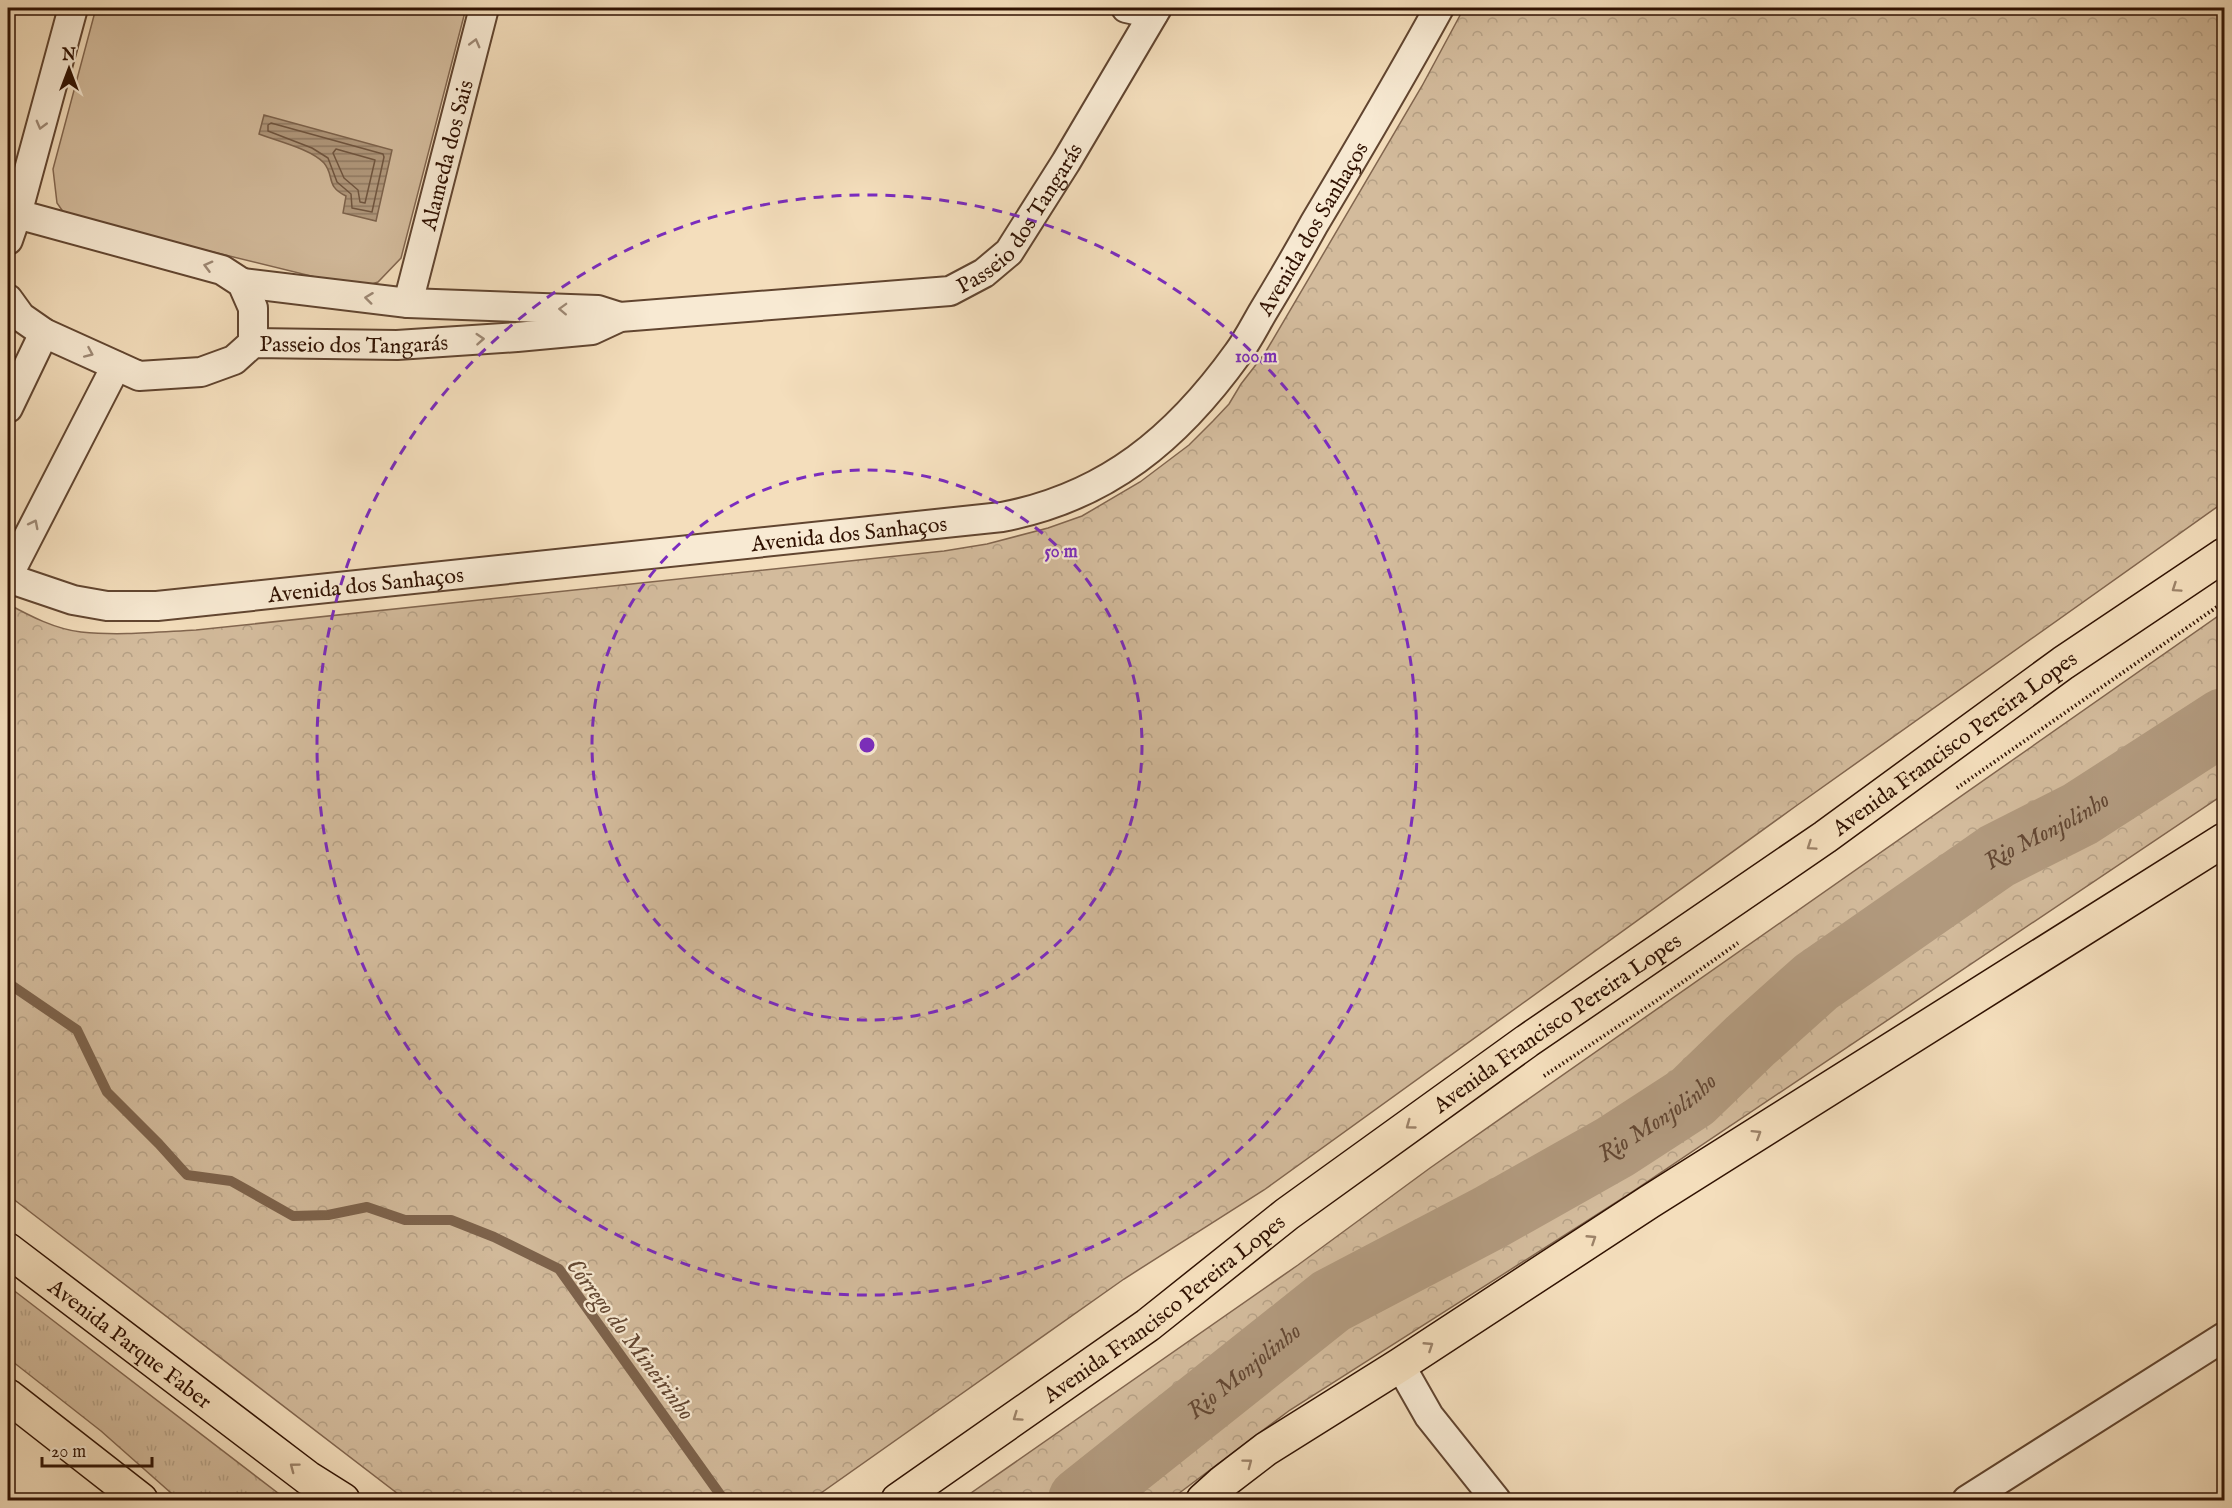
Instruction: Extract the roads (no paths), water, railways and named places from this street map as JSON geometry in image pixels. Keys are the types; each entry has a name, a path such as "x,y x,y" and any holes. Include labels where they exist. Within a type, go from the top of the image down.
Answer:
{"main road":[{"name":"Avenida Francisco Pereira Lopes","path":"898,1500 1148,1325 1287,1214 1508,1055 1825,837 2063,663 2224,555"},
{"path":"1203,1500 1266,1449 1400,1365 1649,1202 2224,840"},
{"name":"Avenida Parque Faber","path":"8,1250 289,1464 343,1500"},
{"path":"8,1396 141,1500"}],"street":[{"path":"73,8 12,227 222,270 242,283 253,308 253,343"},
{"name":"Alameda dos Sais","path":"408,303 484,8"},
{"name":"Avenida dos Sanhaços","path":"8,577 73,600 107,606 157,606 1002,517 1062,501 1108,479 1173,431 1197,406 1239,352 1393,91 1439,8"},
{"name":"Passeio dos Tangarás","path":"8,299 21,318 44,333 139,376 201,372 234,360 253,343 397,345 517,337 592,330 620,318 950,291 984,273 1009,252 1066,162 1145,10"},
{"name":"Passeio dos Tangarás","path":"242,283 408,303 598,310 620,318"},
{"path":"8,408 44,333"},
{"path":"8,577 116,366"},
{"path":"1967,1500 2224,1337"},
{"path":"1400,1365 1429,1416 1496,1500"}],"water":[{"path":"264,115 392,150 376,221 343,213 346,196 335,188 327,168 318,158 259,134"}],"waterway":[{"name":"Rio Monjolinho","path":"1081,1500 1331,1301 1489,1218 1615,1147 1692,1097 1816,982 1997,856 2080,814 2224,721"},
{"name":"Córrego do Mineirinho","path":"8,983 77,1030 107,1092 187,1175 231,1181 293,1216 328,1215 367,1207 405,1220 451,1220 494,1237 559,1269 724,1500"}]}
